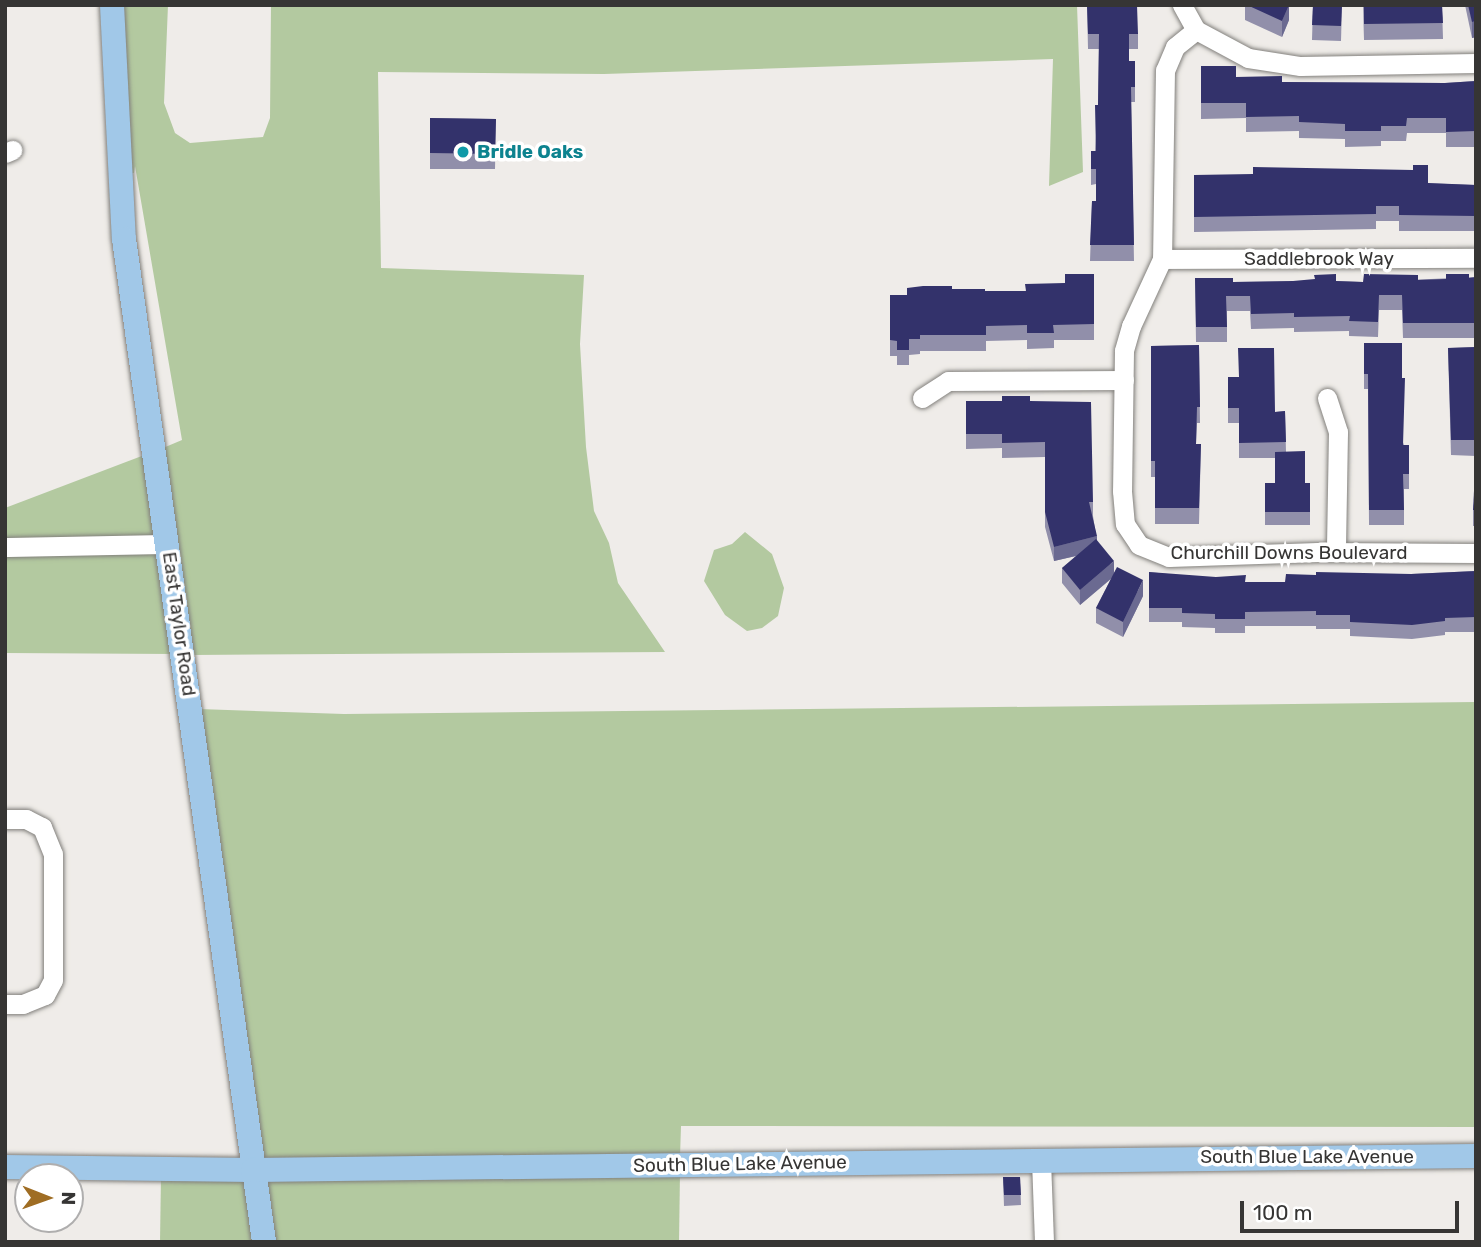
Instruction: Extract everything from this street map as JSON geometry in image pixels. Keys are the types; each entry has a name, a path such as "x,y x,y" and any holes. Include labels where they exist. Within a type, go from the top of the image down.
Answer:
{"main road":[{"name":"East Taylor Road","path":"112,5 124,239 264,1242"},
{"name":"South Blue Lake Avenue","path":"5,1167 253,1170 1476,1156"}],"street":[{"path":"1182,5 1196,30 1248,58 1300,66 1476,62"},
{"name":"Churchill Downs Boulevard","path":"1196,30 1175,47 1166,70 1162,259 1131,326 1124,351 1122,491 1125,524 1139,545 1169,557 1336,552 1476,553"},
{"name":"Saddlebrook Way","path":"1162,259 1476,258"},
{"path":"922,398 948,381 1124,380"},
{"path":"1327,398 1338,432 1336,552"},
{"path":"5,547 167,544"},
{"path":"5,819 26,819 42,827 53,854 53,980 46,995 23,1004 5,1004"},
{"path":"1041,1160 1044,1242"}],"green space":[{"path":"121,5 168,5 164,103 175,133 190,143 263,137 270,118 271,5 1077,5 1083,172 1049,186 1053,59 604,74 378,72 381,268 584,275 580,344 586,447 594,511 609,543 618,583 665,652 192,655 163,448 182,440 135,166 134,173 128,173"},
{"path":"147,454 158,537 5,539 5,508"},
{"path":"745,532 772,554 784,588 778,616 762,628 747,631 725,615 704,581 714,550 732,544"},
{"path":"160,552 174,654 5,653 5,554"},
{"path":"1476,702 1476,1127 681,1126 680,1157 261,1162 199,709 344,714"},
{"path":"680,1172 679,1242 272,1242 263,1177"},
{"path":"161,1176 246,1177 255,1242 160,1242"}],"building":[{"path":"1087,5 1137,5 1138,34 1129,34 1129,61 1135,61 1135,87 1131,87 1134,245 1090,245 1092,201 1096,201 1096,169 1091,169 1091,151 1096,151 1095,105 1098,105 1099,34 1088,34"},
{"path":"1247,5 1289,5 1282,21"},
{"path":"1313,5 1342,5 1341,26 1312,25"},
{"path":"1364,5 1442,5 1443,23 1364,24"},
{"path":"1468,5 1476,5 1476,21 1472,22"},
{"path":"1201,66 1236,66 1236,77 1282,76 1282,82 1476,81 1476,131 1446,132 1446,118 1407,118 1406,126 1381,126 1381,131 1345,131 1345,124 1299,122 1299,116 1246,117 1246,103 1201,103"},
{"path":"430,118 496,119 495,154 430,153"},
{"path":"1413,165 1428,165 1428,183 1476,185 1476,216 1399,215 1399,206 1376,206 1376,214 1194,217 1194,175 1253,174 1253,167 1413,170"},
{"path":"1065,274 1094,274 1094,324 1053,325 1054,333 1027,333 1027,325 986,326 986,335 920,335 920,339 909,339 909,350 897,350 897,341 890,340 890,295 907,295 907,288 952,286 952,289 1026,291 1025,284 1065,283"},
{"path":"1336,274 1336,281 1363,282 1364,274 1418,275 1418,280 1446,279 1446,274 1469,274 1469,278 1476,277 1476,323 1403,323 1402,295 1379,295 1378,322 1349,321 1350,316 1294,317 1294,313 1251,314 1250,296 1226,296 1227,327 1196,327 1195,278 1233,278 1233,282 1293,281 1315,279 1314,275"},
{"path":"1364,343 1402,343 1402,378 1405,378 1403,445 1409,445 1409,474 1403,474 1404,510 1369,510 1368,374 1364,374"},
{"path":"1199,345 1200,407 1197,407 1196,444 1201,444 1199,508 1155,508 1155,461 1151,461 1151,346"},
{"path":"1476,347 1476,440 1451,440 1448,348"},
{"path":"1238,348 1274,348 1275,412 1285,411 1286,442 1239,443 1239,408 1228,408 1228,377 1239,377"},
{"path":"1002,396 1030,396 1030,401 1091,402 1093,502 1089,502 1097,536 1054,547 1045,512 1045,442 1002,443 1002,434 966,434 966,401 1002,401"},
{"path":"1305,451 1305,483 1310,483 1310,512 1265,512 1265,483 1275,483 1275,452"},
{"path":"1476,491 1476,510 1473,510"},
{"path":"1096,539 1114,561 1080,590 1062,568"},
{"path":"1117,567 1143,580 1123,622 1096,608"},
{"path":"1476,571 1476,617 1445,618 1445,621 1412,625 1350,622 1350,615 1316,615 1316,611 1245,612 1245,619 1215,619 1215,614 1182,613 1182,608 1149,608 1149,572 1216,577 1246,575 1245,582 1285,582 1286,574 1316,575 1316,572 1411,574"},
{"path":"1003,1177 1020,1177 1021,1195 1004,1195"}],"place":[{"name":"Bridle Oaks","path":"463,152"}]}
